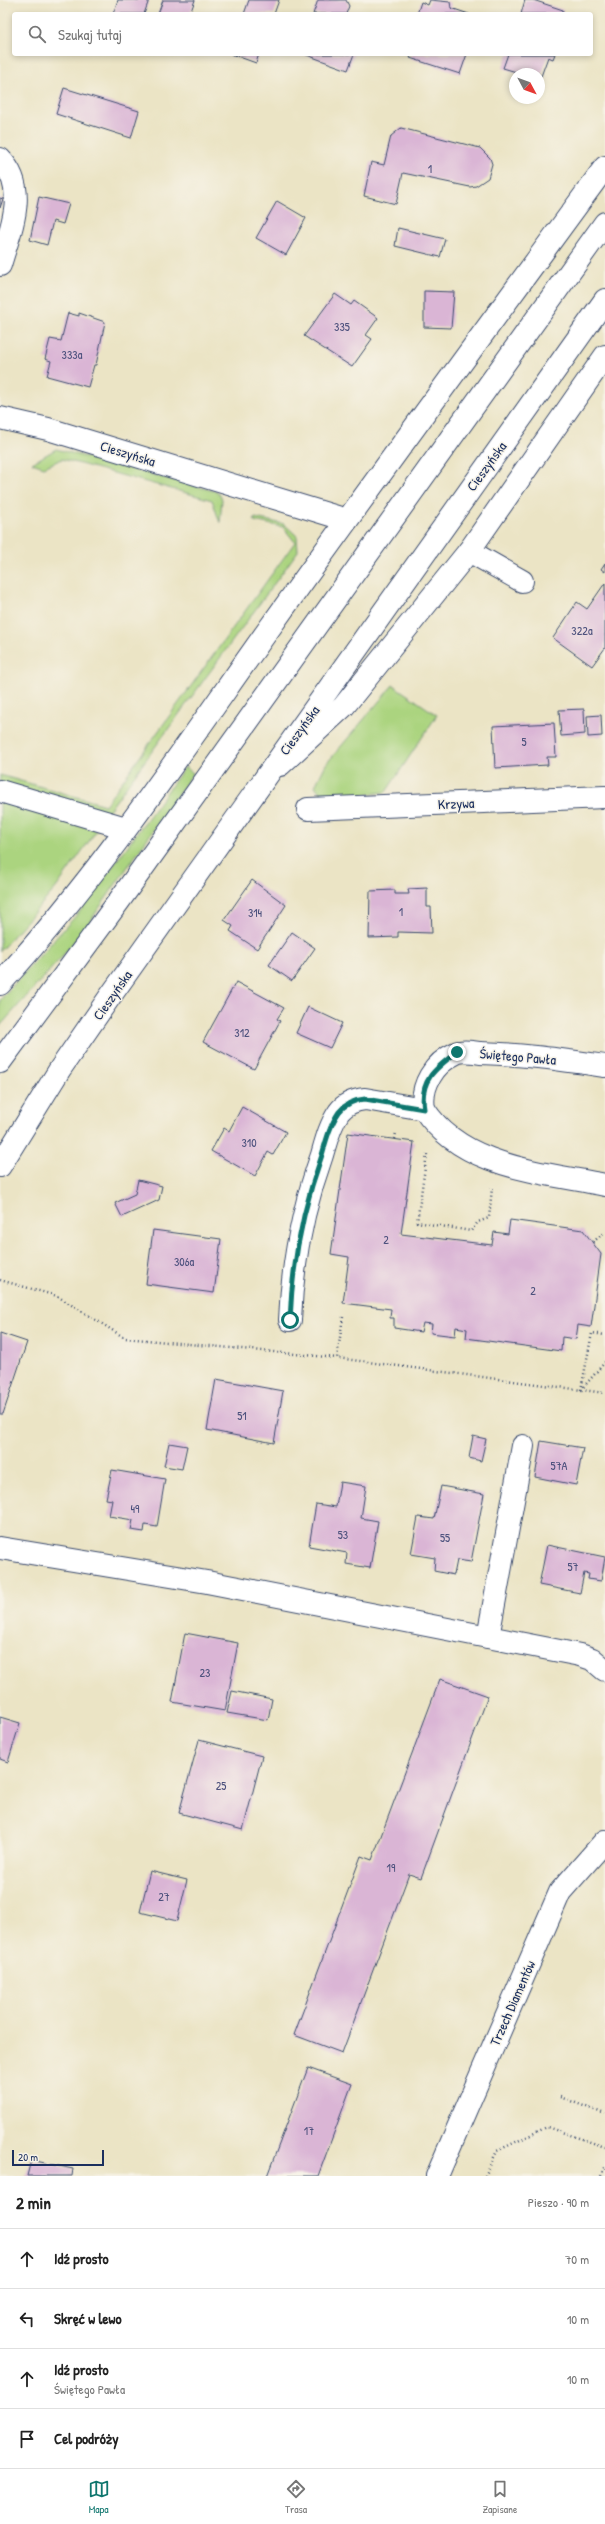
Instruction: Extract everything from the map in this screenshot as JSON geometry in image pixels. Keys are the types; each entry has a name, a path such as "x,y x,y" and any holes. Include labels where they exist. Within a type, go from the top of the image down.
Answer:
{"main road":[{"path":"0,159 14,178 18,200 0,265"},
{"path":"0,984 69,905 605,167"},
{"path":"0,1062 114,907 605,223"},
{"name":"Cieszyńska","path":"0,1166 65,1062 259,785 605,300"},
{"path":"259,785 344,706 469,551 605,356"},
{"name":"Cieszyńska","path":"0,418 48,429 348,520"},
{"path":"469,551 522,581"},
{"path":"0,792 126,828"},
{"name":"Krzywa","path":"308,809 605,797"},
{"name":"Świętego Pawła","path":"424,1109 421,1095 428,1080 436,1068 457,1052 521,1054 605,1066"},
{"path":"290,1320 291,1295 307,1198 332,1126 339,1111 357,1100 365,1099 424,1109 443,1132 469,1149 492,1160 524,1169 605,1184"},
{"path":"488,1637 523,1446"},
{"path":"0,1548 207,1582 580,1655 592,1658 605,1670"},
{"name":"Trzech Diamentów","path":"437,2176 560,1892 605,1841"}],"path":[{"path":"427,1149 417,1222 471,1231 478,1222 488,1218 492,1184"},
{"path":"593,1242 605,1232"},
{"path":"0,1280 57,1296 125,1338 337,1358 605,1393"},
{"path":"337,1358 343,1317"},
{"path":"581,1390 592,1333 605,1335"},
{"path":"581,1390 605,1362"},
{"path":"560,2097 605,2114"},
{"path":"485,2176 497,2151 547,2127 605,2147"},
{"path":"601,2176 605,2165"}],"green space":[{"path":"56,449 218,492 222,499 220,523 212,500 62,459 44,467 32,463"},
{"path":"255,518 284,524 297,536 298,551 107,813 0,782 0,775 105,805 295,542 283,527 254,521"},
{"path":"393,685 437,715 386,792 325,799 315,786 326,764"},
{"path":"185,767 193,773 86,927 60,959 0,1026 0,1000 81,910"},
{"path":"0,801 97,830 56,888 0,951"}],"building":[{"path":"118,0 149,0 145,12 114,12"},
{"path":"163,0 195,0 191,12 159,12"},
{"path":"249,0 279,0 275,12 245,12"},
{"path":"318,0 346,0 349,6 347,12 314,12"},
{"path":"430,0 450,2 451,8 463,12 418,12 421,2 428,5"},
{"path":"525,0 533,0 563,10 562,12 522,12"},
{"path":"237,56 258,56 256,63"},
{"path":"310,56 353,56 348,70"},
{"path":"411,56 466,56 460,74 410,58"},
{"path":"507,56 554,56 553,59 548,57 544,68 509,68 509,70 503,68"},
{"path":"64,88 139,111 131,138 56,114"},
{"path":"401,128 480,148 490,158 492,164 488,178 476,186 470,187 403,173 396,204 364,196 371,162 384,165 391,136"},
{"path":"39,197 69,204 63,224 53,221 47,245 30,240"},
{"path":"0,198 3,199 0,208"},
{"path":"277,201 306,218 286,255 256,238"},
{"path":"398,228 445,239 440,257 395,246"},
{"path":"424,291 454,292 451,328 424,327"},
{"path":"335,294 351,305 354,301 378,318 366,335 372,339 352,367 304,336"},
{"path":"68,313 79,316 79,313 105,322 96,365 94,365 88,387 47,376 51,361 45,359 50,339 61,341"},
{"path":"605,563 605,572 601,569"},
{"path":"605,583 605,648 592,666 553,638 577,602 587,609"},
{"path":"584,709 585,734 561,736 559,710"},
{"path":"601,715 602,736 588,737 587,716"},
{"path":"554,723 556,757 547,757 548,765 495,768 493,726"},
{"path":"252,880 286,905 257,949 230,931 233,926 224,920"},
{"path":"427,888 427,907 431,907 432,933 398,932 398,937 369,938 370,891 395,890 395,894 409,894 408,889"},
{"path":"292,932 315,948 292,981 269,965"},
{"path":"236,982 284,1008 277,1019 280,1021 254,1069 203,1042"},
{"path":"308,1007 342,1023 330,1048 296,1033"},
{"path":"242,1107 286,1132 273,1155 268,1152 255,1176 211,1151 224,1128 229,1131"},
{"path":"348,1133 414,1142 401,1234 492,1245 494,1232 508,1234 510,1220 583,1230 601,1254 591,1327 578,1325 576,1339 562,1337 561,1351 466,1338 467,1329 456,1327 455,1336 431,1333 432,1324 423,1323 421,1332 394,1328 394,1318 390,1318 391,1309 343,1303 349,1257 331,1254"},
{"path":"138,1180 162,1186 159,1200 122,1217 115,1203 135,1194"},
{"path":"153,1230 221,1239 214,1293 146,1284"},
{"path":"0,1333 27,1342 3,1414 0,1414"},
{"path":"216,1379 283,1391 274,1443 207,1430"},
{"path":"473,1436 486,1439 481,1461 469,1458"},
{"path":"541,1441 583,1448 576,1485 535,1477"},
{"path":"169,1443 187,1446 182,1469 164,1466"},
{"path":"112,1470 165,1479 157,1527 145,1525 144,1532 131,1530 133,1520 109,1516 112,1500 106,1499"},
{"path":"340,1482 366,1486 361,1518 378,1521 370,1568 346,1564 347,1553 309,1546 316,1504 336,1507"},
{"path":"441,1486 484,1494 471,1562 457,1560 454,1575 434,1571 435,1558 411,1554 418,1517 434,1519"},
{"path":"547,1545 605,1557 601,1581 588,1579 589,1574 584,1573 580,1593 539,1585"},
{"path":"185,1633 238,1643 225,1711 172,1702"},
{"path":"440,1679 488,1696 421,1878 409,1874 342,2053 294,2035 361,1856 372,1860"},
{"path":"232,1691 272,1699 268,1720 227,1713"},
{"path":"0,1717 20,1723 8,1762 0,1759"},
{"path":"199,1740 262,1756 243,1830 179,1813"},
{"path":"150,1871 187,1880 177,1921 140,1912"},
{"path":"308,2068 352,2084 318,2176 267,2176"},
{"path":"31,2160 73,2169 72,2176 27,2176"}],"route":[{"path":"290,1320 291,1295 299,1239 307,1198 332,1126 339,1111 357,1100 365,1099 424,1109 421,1095 428,1080 436,1068 457,1052"}]}
